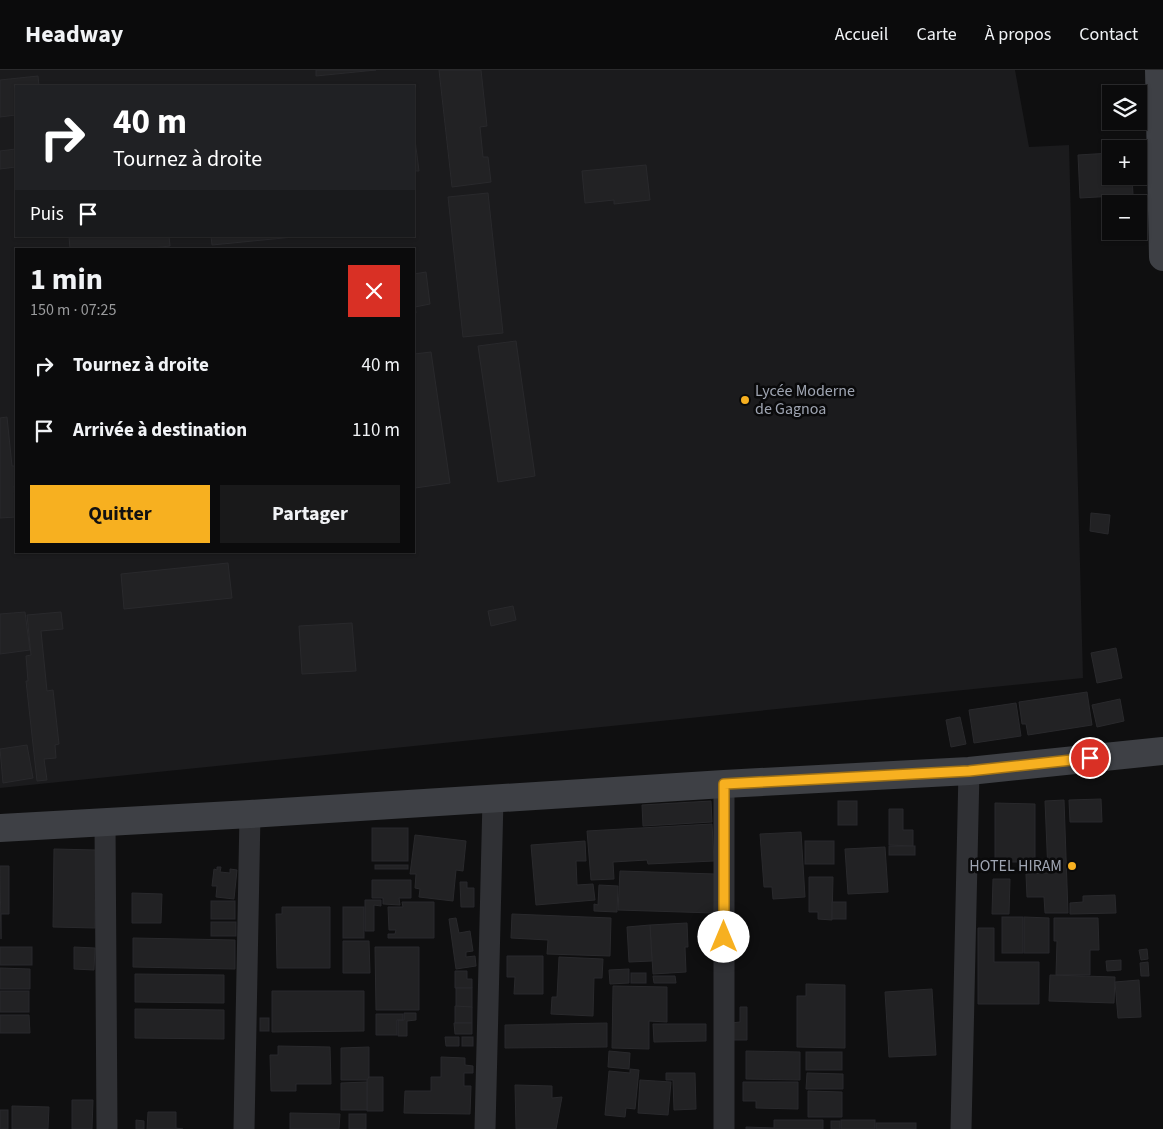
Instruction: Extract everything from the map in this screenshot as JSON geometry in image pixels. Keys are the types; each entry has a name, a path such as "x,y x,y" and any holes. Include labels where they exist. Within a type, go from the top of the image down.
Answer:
{"street":[{"path":"1159,74 1163,258"},
{"path":"0,828 969,771 1163,751"},
{"path":"961,1129 969,771"},
{"path":"724,784 724,1129"},
{"path":"485,1129 493,799"},
{"path":"244,1129 250,814"},
{"path":"104,823 107,1129"}],"shaded area":[{"name":"Lycée Moderne de Gagnoa","path":"0,70 1015,70 1029,147 1069,145 1083,678 0,788"}],"building":[{"path":"316,70 376,70 316,76"},
{"path":"439,70 481,70 487,126 480,127 483,157 488,157 491,182 452,187"},
{"path":"38,76 39,85 15,85 15,115 0,117 0,80"},
{"path":"415,140 419,171 415,171"},
{"path":"15,149 15,167 0,169 0,151"},
{"path":"1102,154 1102,185 1132,185 1133,195 1102,195 1102,197 1080,198 1078,155"},
{"path":"646,165 650,200 614,204 614,200 585,203 582,171"},
{"path":"488,193 503,333 463,337 448,197"},
{"path":"69,237 169,237 170,246 153,248 70,248"},
{"path":"211,237 294,237 212,245"},
{"path":"426,272 430,304 415,307 415,274"},
{"path":"516,341 535,476 498,482 478,346"},
{"path":"431,352 450,483 415,488 415,354"},
{"path":"7,417 12,466 15,466 15,517 0,518 0,418"},
{"path":"1091,513 1110,515 1108,534 1090,531"},
{"path":"228,563 232,598 124,609 121,574"},
{"path":"513,606 516,620 491,626 488,611"},
{"path":"25,612 30,650 0,654 0,614"},
{"path":"61,612 63,629 41,631 47,691 53,690 59,744 55,745 56,758 44,759 47,780 37,781 26,681 28,681 26,656 31,655 27,615"},
{"path":"352,623 356,671 302,674 299,626"},
{"path":"1116,648 1122,678 1097,683 1091,653"},
{"path":"1087,692 1092,725 1028,735 1026,724 1022,724 1019,702"},
{"path":"1120,699 1124,721 1097,727 1092,705"},
{"path":"1016,703 1021,736 974,743 969,710"},
{"path":"960,717 966,744 951,747 946,720"},
{"path":"27,745 33,778 3,783 0,749"},
{"path":"1101,799 1102,822 1070,822 1069,800"},
{"path":"1064,800 1068,913 1045,913 1044,897 1027,897 1026,874 1048,873 1045,801"},
{"path":"711,801 712,822 643,826 642,805"},
{"path":"838,801 857,801 857,825 838,825"},
{"path":"995,803 1035,804 1035,862 995,862"},
{"path":"889,809 903,809 903,830 913,830 913,846 889,845"},
{"path":"712,824 714,861 648,864 647,860 613,862 614,879 591,880 587,831"},
{"path":"372,828 408,828 408,861 372,861"},
{"path":"801,832 805,897 773,899 772,887 764,887 760,834"},
{"path":"415,835 466,841 463,871 456,870 453,901 419,897 420,889 415,888 416,874 410,874"},
{"path":"585,841 586,861 576,861 577,885 593,884 595,900 536,905 531,845"},
{"path":"805,841 834,841 834,864 805,864"},
{"path":"889,846 915,846 915,855 889,855"},
{"path":"885,847 888,892 848,894 845,849"},
{"path":"54,849 96,850 95,928 53,927"},
{"path":"375,865 408,865 408,869 375,869"},
{"path":"0,866 9,866 9,914 1,914 1,939"},
{"path":"217,867 221,867 220,872 230,873 230,869 237,870 234,899 216,897 217,886 212,886 214,869 217,870"},
{"path":"620,871 715,874 714,913 618,910"},
{"path":"809,877 833,877 832,920 818,919 818,912 809,912"},
{"path":"993,879 1010,879 1009,914 992,914"},
{"path":"372,880 411,880 411,898 399,898 400,905 383,904 383,898 372,898"},
{"path":"460,882 467,882 467,888 474,888 474,907 461,907"},
{"path":"599,885 618,886 617,912 594,911 594,904 598,905"},
{"path":"132,893 162,894 161,923 132,923"},
{"path":"1115,895 1116,913 1070,914 1070,903 1083,902 1083,896"},
{"path":"365,900 381,900 381,906 374,905 374,931 365,931"},
{"path":"211,901 235,901 235,919 211,919"},
{"path":"402,902 434,902 434,938 388,938 388,934 395,934 396,930 389,930 388,907 403,907"},
{"path":"832,902 846,902 846,919 832,919"},
{"path":"282,907 330,907 330,968 277,968 276,914 282,914"},
{"path":"343,907 364,907 364,938 343,938"},
{"path":"512,914 611,918 610,956 547,954 548,940 511,938"},
{"path":"1002,917 1023,917 1023,953 1002,953"},
{"path":"1024,917 1049,918 1049,953 1024,953"},
{"path":"456,918 459,933 470,931 473,951 466,952 466,957 475,956 476,966 456,969 449,919"},
{"path":"1054,918 1098,918 1099,950 1090,950 1090,975 1056,975 1057,941 1054,941"},
{"path":"211,922 236,922 236,936 211,936"},
{"path":"687,923 688,947 685,947 686,972 653,974 650,925"},
{"path":"650,925 652,961 629,962 627,927"},
{"path":"978,928 994,928 994,962 1039,962 1039,1004 978,1004"},
{"path":"133,938 235,940 235,969 133,967"},
{"path":"343,941 369,941 370,973 343,973"},
{"path":"0,947 32,947 32,965 0,965"},
{"path":"74,947 95,948 94,970 74,969"},
{"path":"375,947 419,947 419,1010 376,1010"},
{"path":"1147,949 1148,959 1141,960 1139,950"},
{"path":"507,956 543,956 543,994 514,994 515,977 507,977"},
{"path":"559,957 603,959 602,978 594,978 593,1016 551,1014 552,997 557,997"},
{"path":"1121,960 1121,970 1107,971 1106,961"},
{"path":"1148,962 1149,976 1141,976 1140,963"},
{"path":"0,968 30,969 30,989 0,989"},
{"path":"629,969 629,983 610,984 609,970"},
{"path":"455,971 467,971 467,979 472,979 472,988 455,988"},
{"path":"631,973 646,973 646,983 631,983"},
{"path":"135,974 224,975 224,1003 135,1002"},
{"path":"1050,975 1115,977 1114,1003 1049,1001"},
{"path":"653,976 675,976 676,983 654,983"},
{"path":"1139,980 1141,1017 1118,1018 1115,982"},
{"path":"806,984 845,985 845,1048 797,1047 797,996 806,996"},
{"path":"613,986 667,987 667,1022 649,1021 649,1049 612,1048"},
{"path":"456,988 472,988 472,1007 456,1007"},
{"path":"932,989 936,1055 889,1057 885,992"},
{"path":"0,991 29,991 29,1012 0,1012"},
{"path":"272,991 364,991 364,1031 272,1032"},
{"path":"455,1006 472,1007 472,1023 455,1023"},
{"path":"740,1007 747,1007 747,1040 732,1040 731,1023 740,1022"},
{"path":"135,1009 224,1010 224,1039 135,1038"},
{"path":"404,1013 416,1013 416,1020 407,1021 407,1036 398,1036 398,1020 404,1020"},
{"path":"376,1014 403,1014 403,1020 397,1020 397,1035 376,1035"},
{"path":"0,1015 29,1015 30,1033 0,1033"},
{"path":"260,1018 269,1018 269,1031 260,1031"},
{"path":"454,1023 472,1023 472,1034 455,1034"},
{"path":"607,1023 607,1047 505,1048 505,1025"},
{"path":"653,1024 706,1024 706,1041 654,1042"},
{"path":"445,1037 459,1037 459,1046 446,1046"},
{"path":"462,1037 473,1037 473,1046 462,1046"},
{"path":"278,1046 330,1047 331,1084 296,1084 296,1091 271,1091 270,1055 278,1055"},
{"path":"369,1047 369,1080 341,1080 341,1048"},
{"path":"609,1051 630,1053 629,1069 608,1067"},
{"path":"746,1051 800,1052 800,1080 746,1079"},
{"path":"806,1052 842,1052 842,1070 806,1070"},
{"path":"441,1057 465,1058 465,1065 473,1066 473,1073 464,1073 464,1086 471,1086 470,1114 404,1113 405,1091 431,1091 431,1077 441,1077"},
{"path":"630,1069 639,1070 635,1109 626,1108 625,1117 605,1115 609,1071 630,1073"},
{"path":"666,1073 695,1073 696,1109 674,1110 673,1080 666,1080"},
{"path":"807,1073 843,1074 843,1089 806,1089"},
{"path":"369,1077 383,1077 383,1111 367,1111 367,1080"},
{"path":"640,1080 671,1082 668,1115 638,1113"},
{"path":"367,1082 367,1110 341,1110 341,1083"},
{"path":"743,1082 798,1082 798,1109 756,1108 756,1101 743,1101"},
{"path":"515,1085 552,1086 552,1098 562,1097 556,1129 516,1129"},
{"path":"808,1091 842,1092 842,1117 808,1117"},
{"path":"72,1100 93,1100 92,1129 72,1129"},
{"path":"12,1106 49,1107 48,1129 12,1129"},
{"path":"0,1110 8,1110 8,1129 0,1129"},
{"path":"148,1112 176,1112 176,1128 183,1129 147,1129"},
{"path":"290,1113 340,1114 339,1129 290,1129"},
{"path":"349,1114 366,1114 366,1129 349,1129"},
{"path":"136,1120 144,1121 144,1129 136,1129"},
{"path":"774,1120 823,1120 823,1129 746,1129 746,1127 774,1128"},
{"path":"841,1120 875,1120 875,1129 841,1129"},
{"path":"831,1121 840,1121 840,1129 831,1129"},
{"path":"876,1123 916,1123 916,1129 876,1129"}],"place":[{"name":"Lycée Moderne de Gagnoa","path":"745,400"},
{"name":"HOTEL HIRAM","path":"1072,866"}],"route":[{"path":"724,937 724,784 969,771 1090,758"}]}
